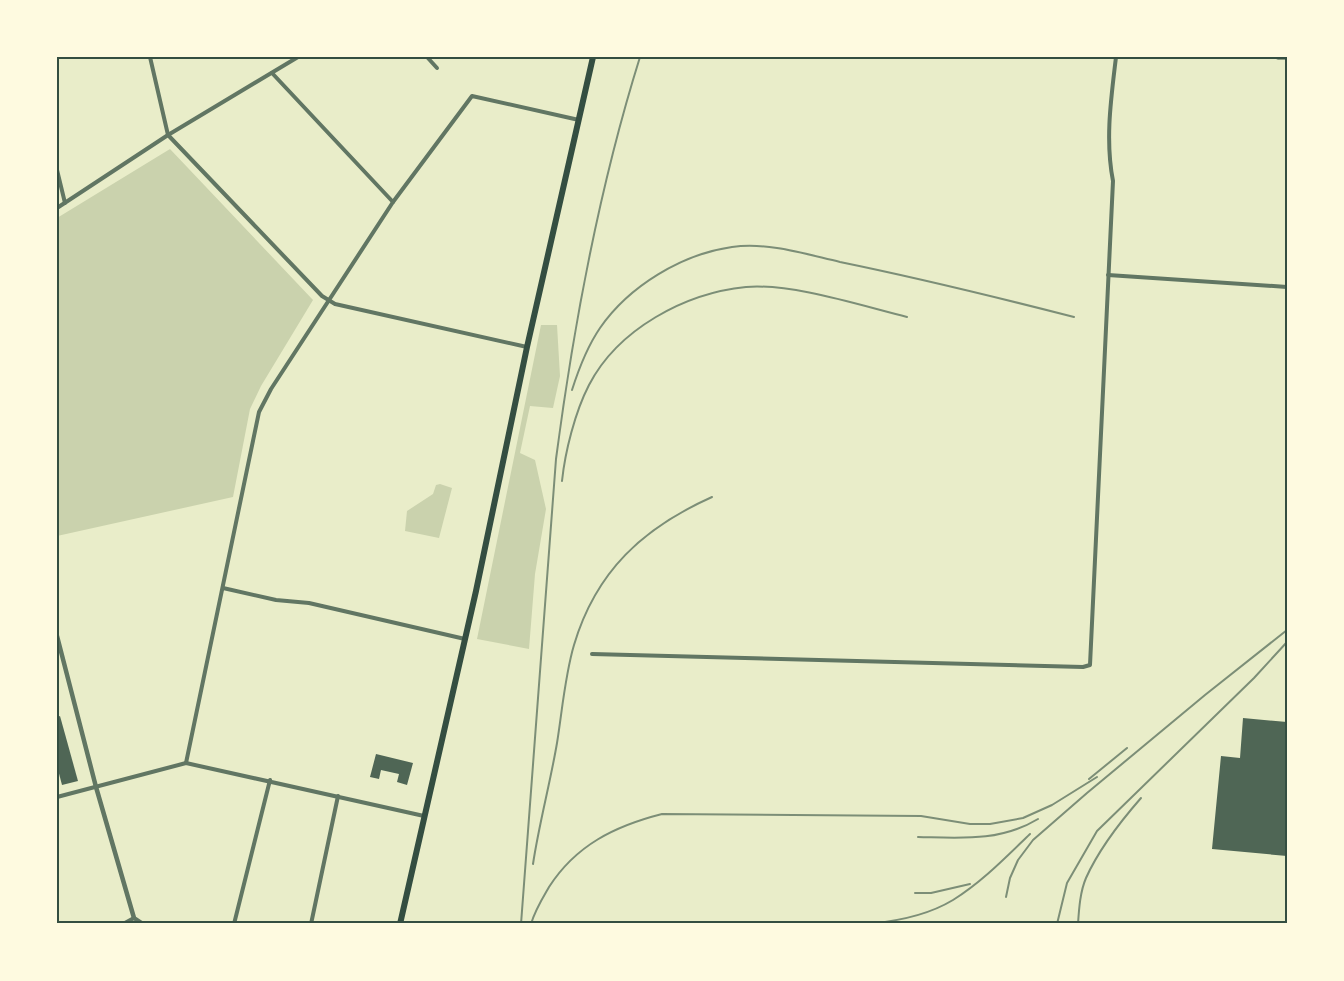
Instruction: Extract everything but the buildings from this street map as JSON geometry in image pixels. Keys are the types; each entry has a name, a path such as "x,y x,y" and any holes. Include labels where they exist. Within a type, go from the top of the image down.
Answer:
{"main road":[{"path":"400,924 593,57"},
{"path":"1278,57 1287,57"}],"street":[{"path":"150,57 168,135 328,301 527,347"},
{"path":"57,207 168,135 298,57"},
{"path":"427,57 437,68"},
{"path":"592,654 1083,667 1090,665 1113,181 1108,155 1110,100 1116,57"},
{"path":"272,73 393,202"},
{"path":"186,763 259,412 271,389 393,202 472,96 579,120"},
{"path":"57,170 64,203"},
{"path":"1108,275 1287,287"},
{"path":"223,588 276,600 309,603 465,639"},
{"path":"57,636 133,921"},
{"path":"57,797 186,763 425,816"},
{"path":"234,924 270,780"},
{"path":"311,924 338,796"},
{"path":"123,924 133,921 143,924"}],"green space":[{"path":"170,149 313,300 261,386 250,409 233,497 57,536 57,218"},
{"path":"541,325 557,325 560,376 553,408 530,406 520,453 535,460 546,509 535,574 529,649 477,639"},
{"path":"436,485 452,488 439,538 405,531 407,511 433,494"}],"railway":[{"path":"521,924 556,459 589,256 612,156 640,57"},
{"path":"572,390 595,335 626,299 658,274 676,265 694,257 732,247 759,246 786,250 1074,317"},
{"path":"562,481 575,420 589,385 602,365 635,331 677,306 723,291 764,287 784,288 827,296 907,317"},
{"path":"533,864 557,743 568,669 583,619 595,595 625,555 664,523 712,497"},
{"path":"1006,897 1010,878 1018,860 1033,840 1205,695 1287,630"},
{"path":"1057,924 1067,883 1097,831 1254,678 1287,642"},
{"path":"1089,779 1127,748"},
{"path":"531,924 549,887 571,860 584,849 613,831 662,814 921,816 970,824 990,824 1023,818 1052,805 1097,777"},
{"path":"1078,924 1082,889 1091,867 1110,836 1141,798"},
{"path":"918,837 964,838 994,835 1009,832 1038,819"},
{"path":"745,922 824,925 879,923 930,911 953,900 974,885 1030,834"},
{"path":"915,893 931,893 970,884"}]}
